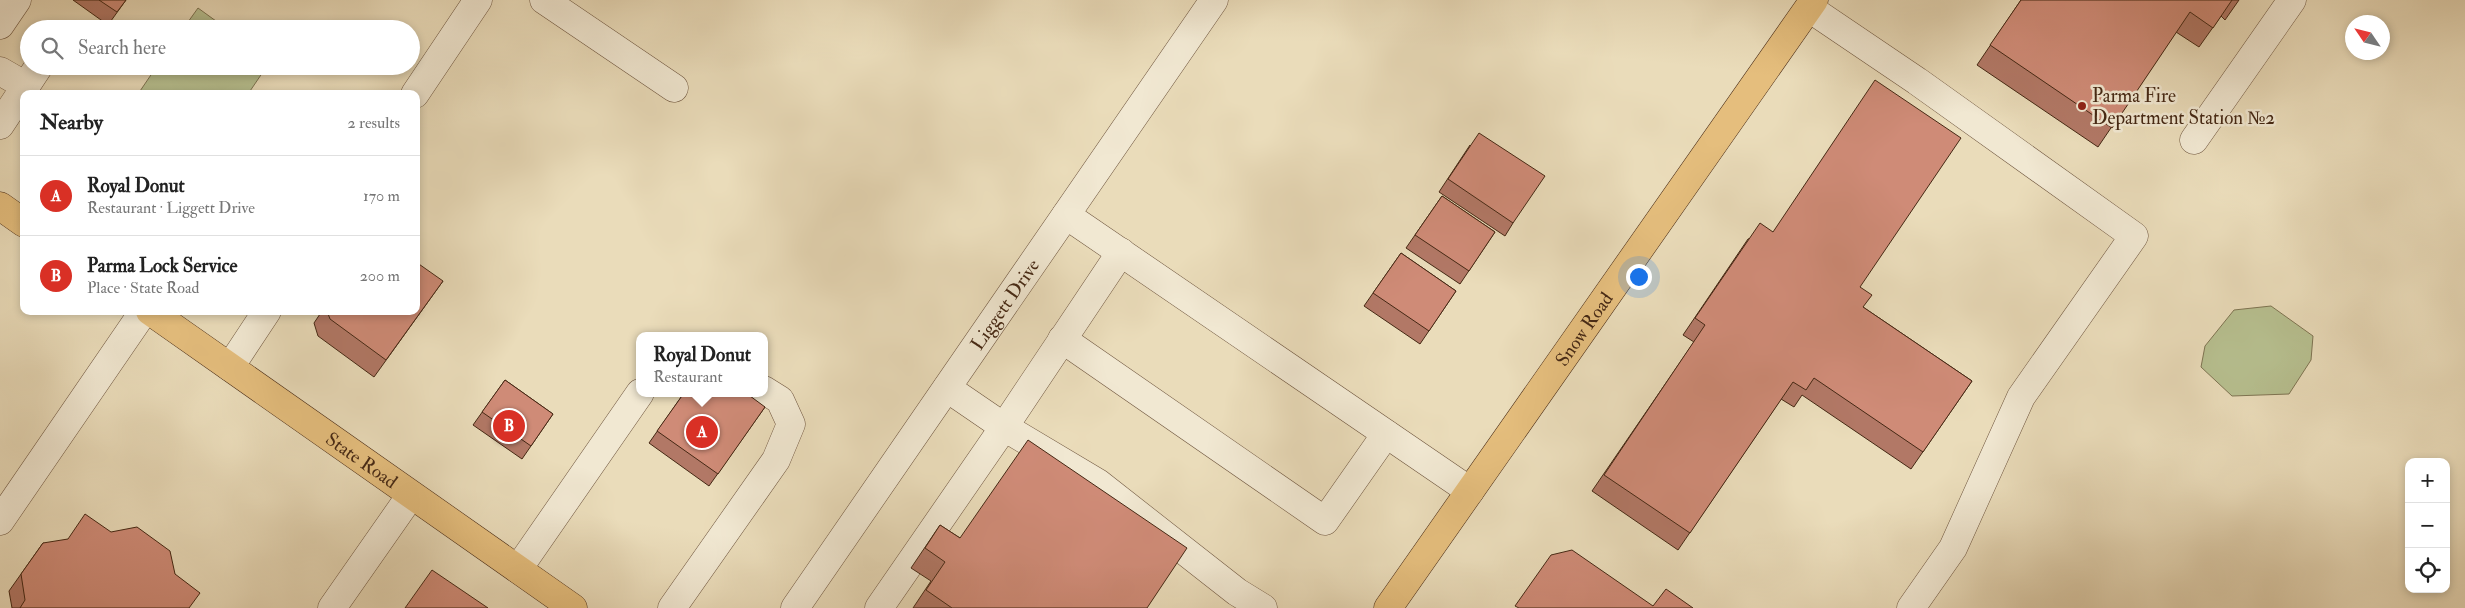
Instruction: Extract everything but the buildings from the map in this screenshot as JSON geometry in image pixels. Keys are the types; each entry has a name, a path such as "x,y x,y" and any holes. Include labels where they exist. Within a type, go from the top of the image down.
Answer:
{"main road":[{"name":"Snow Road","path":"1388,608 1811,4"},
{"path":"0,206 20,220"},
{"name":"State Road","path":"156,315 573,608"}],"street":[{"path":"0,25 18,0"},
{"path":"418,90 478,0"},
{"path":"544,0 674,88"},
{"name":"Liggett Drive","path":"795,608 1214,0"},
{"path":"2194,140 2292,0"},
{"path":"1811,4 2134,236 2021,397 1953,548 1911,608"},
{"path":"0,71 20,74"},
{"path":"23,90 32,76"},
{"path":"0,125 20,94"},
{"path":"1066,215 1470,491"},
{"path":"879,608 1004,427 1121,252"},
{"path":"0,521 141,315"},
{"path":"230,367 264,315"},
{"path":"1062,339 1325,521 1386,434"},
{"path":"946,388 1004,427 1098,483 1232,600 1263,608"},
{"path":"672,608 776,460 791,424 780,400 768,392"},
{"path":"518,569 637,397"},
{"path":"332,608 411,495"}],"green space":[{"path":"198,8 215,20 189,20"},
{"path":"151,75 261,75 251,90 141,90"},
{"path":"2271,306 2313,336 2311,360 2289,394 2232,396 2201,367 2205,346 2234,310"}],"place":[{"name":"Parma Fire Department Station №2","path":"2082,106"},
{"name":"Parma Lock Service","path":"509,426"},
{"name":"Royal Donut","path":"702,432"}]}
